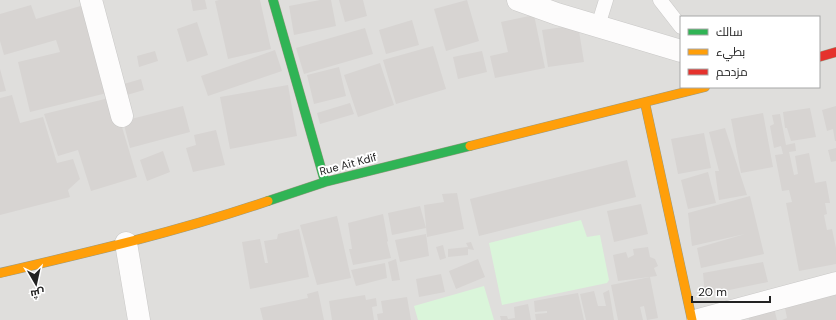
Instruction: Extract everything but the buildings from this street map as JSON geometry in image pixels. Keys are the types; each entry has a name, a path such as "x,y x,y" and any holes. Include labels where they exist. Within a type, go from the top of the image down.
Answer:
{"street":[{"path":"91,0 122,116"},
{"path":"273,0 325,182"},
{"path":"518,0 557,14 680,51"},
{"path":"820,57 836,52"},
{"name":"Rue Ait Kdif","path":"0,273 126,243 242,210 325,182 701,88"},
{"path":"645,103 692,320"},
{"path":"126,243 139,320"},
{"path":"698,320 836,283"}],"lane":[{"path":"598,26 606,0"},
{"path":"660,0 680,26"}],"shaded area":[{"path":"0,0 836,0 836,320 0,320"}],"green space":[{"path":"581,220 587,237 600,235 609,280 607,283 502,305 489,243"},
{"path":"484,286 494,320 418,320 414,306"}],"traffic: fast":[{"path":"273,0 325,182"},
{"path":"268,201 325,182 470,146"}],"traffic: slow":[{"path":"470,146 701,88"},
{"path":"645,103 692,320"},
{"path":"0,273 101,249 202,222 268,201"}],"traffic: jam":[{"path":"820,57 836,52"}]}
